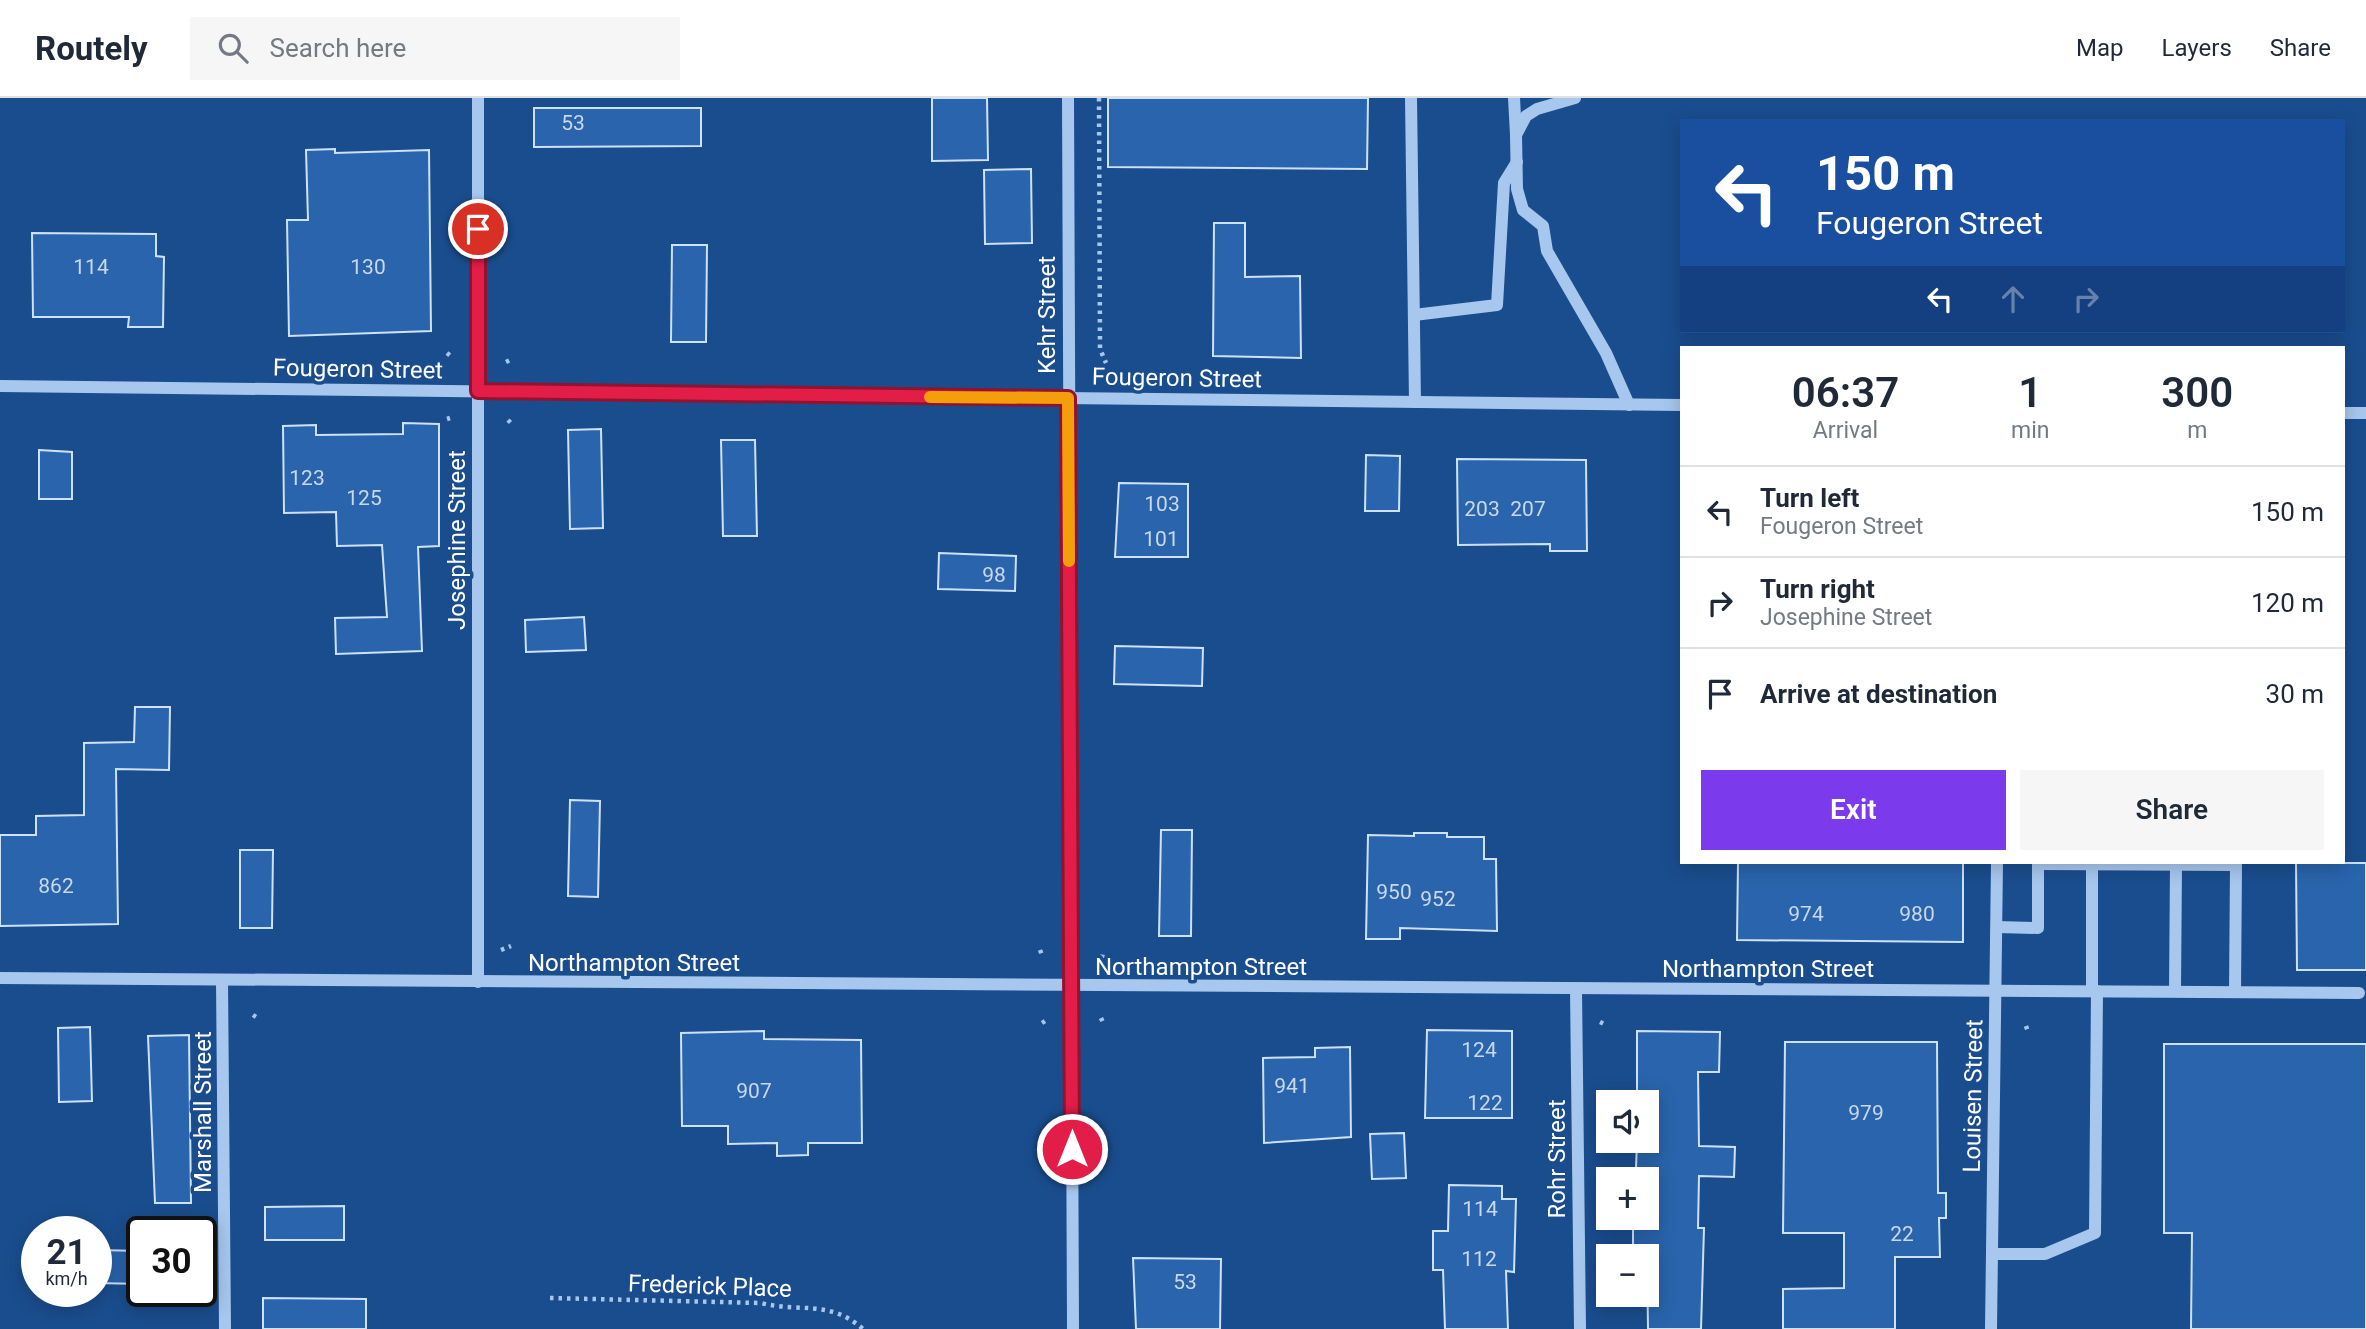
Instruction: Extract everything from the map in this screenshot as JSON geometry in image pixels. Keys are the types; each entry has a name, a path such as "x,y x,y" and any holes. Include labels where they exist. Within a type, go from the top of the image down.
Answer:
{"street":[{"name":"Josephine Street","path":"478,98 478,982"},
{"name":"Kehr Street","path":"1068,98 1073,1329"},
{"path":"1411,98 1415,402"},
{"path":"1514,98 1517,189 1523,209 1543,226 1547,251 1606,353 1629,405"},
{"path":"1517,135 1526,116 1537,109 1575,98"},
{"path":"1414,315 1497,305 1504,183 1517,161"},
{"name":"Fougeron Street","path":"0,386 1680,405"},
{"path":"2345,413 2366,413"},
{"name":"Louisen Street","path":"1991,1329 1997,864"},
{"path":"1997,927 2038,928 2038,864"},
{"path":"1992,1254 2045,1254 2095,1233 2092,864 2236,865 2235,992"},
{"path":"2175,991 2176,864"},
{"name":"Northampton Street","path":"0,978 1072,987 2359,993"},
{"name":"Marshall Street","path":"222,979 225,1329"},
{"name":"Rohr Street","path":"1576,990 1580,1329"}],"path":[{"path":"1099,98 1100,349 1106,363"},
{"path":"447,352 453,358"},
{"path":"501,950 511,946"},
{"path":"1102,958 1103,952"},
{"path":"1101,1018 1104,1025"},
{"path":"1600,1022 1606,1025"},
{"path":"2026,1026 2028,1032"},
{"name":"Frederick Place","path":"551,1298 761,1303 776,1307 831,1309 863,1329"}],"building":[{"path":"932,98 987,98 988,160 932,161"},
{"path":"1108,98 1368,98 1367,169 1108,167"},
{"path":"534,108 701,108 701,146 534,147"},
{"path":"335,149 335,153 429,150 431,331 289,336 287,220 308,220 306,150"},
{"path":"1031,169 1032,243 985,244 984,170"},
{"path":"1214,223 1245,223 1245,277 1300,276 1301,358 1213,356"},
{"path":"32,233 156,234 156,256 164,257 163,327 128,327 129,317 33,317"},
{"path":"672,245 707,245 706,342 671,342"},
{"path":"403,423 439,424 439,546 418,547 422,651 336,654 335,618 387,617 382,545 337,546 336,512 284,513 283,426 316,425 316,435 403,434"},
{"path":"601,429 603,528 570,529 568,430"},
{"path":"721,440 755,440 757,536 723,536"},
{"path":"39,450 72,452 72,499 39,499"},
{"path":"1366,455 1400,456 1399,511 1365,511"},
{"path":"1457,459 1586,460 1587,551 1550,551 1550,544 1458,545"},
{"path":"1119,483 1188,484 1188,557 1115,557"},
{"path":"939,553 1016,556 1015,591 938,589"},
{"path":"584,617 586,650 526,652 525,620"},
{"path":"1115,646 1203,648 1202,686 1114,684"},
{"path":"135,707 170,707 169,770 116,769 118,924 0,926 0,835 36,835 36,816 84,815 84,743 134,742"},
{"path":"570,800 600,801 598,897 568,896"},
{"path":"1161,830 1192,830 1191,936 1159,936"},
{"path":"1414,833 1447,833 1447,837 1484,837 1484,859 1496,859 1497,931 1400,928 1400,939 1366,939 1368,835 1414,836"},
{"path":"240,850 273,850 272,928 240,928"},
{"path":"2366,863 2366,970 2297,970 2296,864"},
{"path":"1738,864 1963,864 1963,942 1737,940"},
{"path":"90,1027 92,1101 59,1102 58,1028"},
{"path":"1427,1030 1512,1031 1512,1118 1425,1118"},
{"path":"764,1031 764,1039 861,1040 862,1143 808,1143 808,1155 777,1156 777,1143 728,1144 728,1126 682,1126 681,1033"},
{"path":"1637,1031 1720,1032 1719,1072 1698,1072 1699,1146 1735,1147 1734,1177 1699,1176 1698,1228 1704,1228 1701,1329 1648,1329 1648,1307 1659,1307 1659,1244 1633,1244 1633,1230 1659,1230 1659,1167 1636,1167 1637,1153 1659,1153 1659,1090 1637,1090"},
{"path":"189,1035 191,1203 155,1203 148,1036"},
{"path":"1785,1042 1937,1042 1938,1193 1946,1193 1946,1218 1939,1218 1940,1257 1895,1257 1895,1329 1783,1329 1783,1289 1844,1288 1844,1233 1783,1233"},
{"path":"2164,1044 2366,1044 2366,1329 2191,1329 2192,1233 2164,1233"},
{"path":"1350,1047 1351,1137 1264,1143 1263,1058 1315,1057 1315,1048"},
{"path":"1404,1133 1406,1178 1372,1179 1370,1134"},
{"path":"1449,1185 1502,1186 1502,1199 1516,1199 1514,1272 1506,1271 1508,1329 1445,1329 1443,1270 1433,1270 1433,1231 1448,1231"},
{"path":"344,1206 344,1240 265,1240 265,1207"},
{"path":"112,1250 126,1251 126,1284 112,1283"},
{"path":"1133,1258 1221,1259 1220,1329 1136,1329"},
{"path":"263,1298 366,1299 366,1329 263,1329"}],"slow traffic":[{"path":"930,397 1068,398 1069,561"}],"route":[{"path":"478,229 478,391 1068,398 1072,1149"}]}
